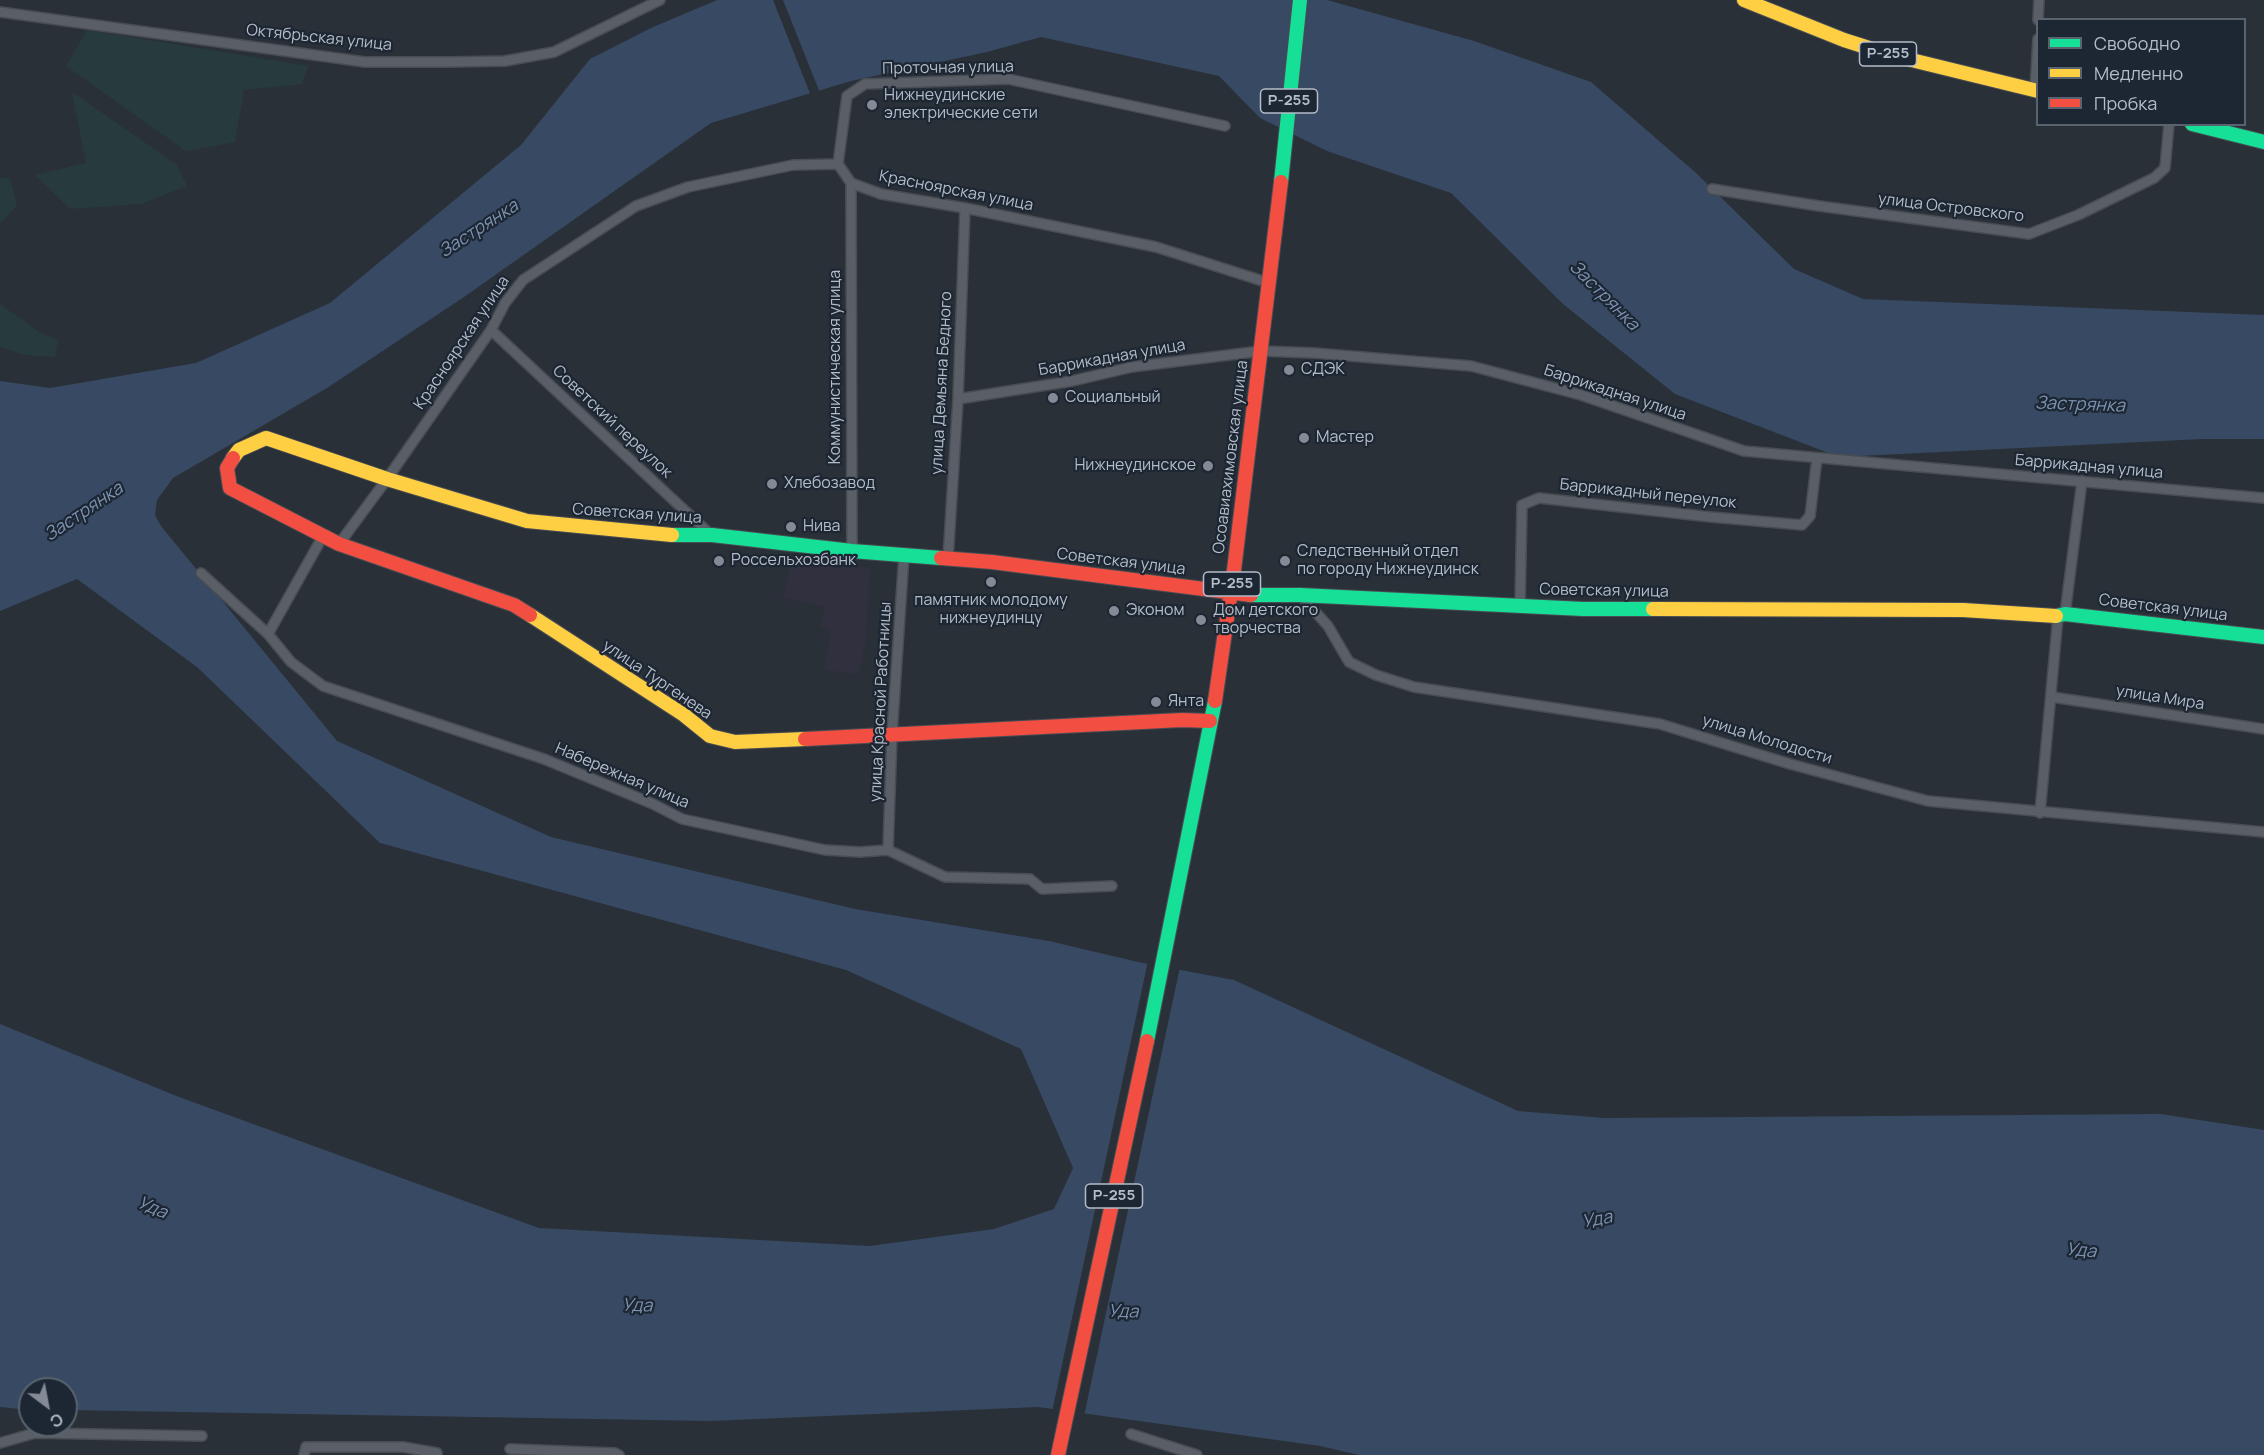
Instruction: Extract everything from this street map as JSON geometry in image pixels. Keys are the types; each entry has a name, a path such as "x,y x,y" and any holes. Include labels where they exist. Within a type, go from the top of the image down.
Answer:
{"main road":[{"name":"Осоавиахимовская улица","path":"1058,1455 1164,962 1210,722 1231,593 1279,203 1300,0"},
{"name":"Р-255","path":"1744,0 1844,40 1891,55 2036,90"},
{"path":"2200,126 2264,142"},
{"name":"Советская улица","path":"230,488 227,468 239,450 266,438 387,479 527,521 658,535 712,535 852,551 992,562 1258,596 1300,595 1594,609 1963,610 2062,615 2264,637"},
{"name":"улица Тургенева","path":"230,488 339,543 514,605 684,715 710,736 735,742 1182,720 1210,722"}],"street":[{"name":"Октябрьская улица","path":"0,12 365,62 450,62 505,61 554,52 660,0"},
{"path":"2038,18 2039,0"},
{"name":"Проточная улица","path":"838,164 848,96 865,84 1008,79 1225,126"},
{"name":"улица Островского","path":"1712,189 2029,234 2078,215 2154,178 2165,168 2169,126"},
{"name":"Красноярская улица","path":"339,543 387,479 524,280 636,206 688,187 776,168 802,163 838,164"},
{"path":"838,164 851,183"},
{"name":"Красноярская улица","path":"851,183 881,194 965,208 1156,247 1269,283"},
{"name":"Коммунистическая улица","path":"851,183 852,551"},
{"name":"улица Демьяна Бедного","path":"948,559 958,399 965,208"},
{"name":"Советский переулок","path":"491,330 712,535"},
{"name":"Баррикадная улица","path":"958,399 1071,381 1132,367 1261,351 1471,366 1581,395 1744,451 2264,498"},
{"name":"Баррикадный переулок","path":"1520,606 1522,505 1539,498 1802,525 1810,516 1817,458"},
{"path":"2040,813 2062,615 2082,481"},
{"path":"268,634 323,536"},
{"name":"улица Красной Работницы","path":"888,850 892,734 904,555"},
{"name":"Набережная улица","path":"201,573 268,634 291,662 323,687 544,759 653,804 682,819 825,850 860,852 888,850 945,877 1030,879 1042,889 1112,886"},
{"name":"улица Молодости","path":"1300,595 1328,626 1349,662 1376,675 1414,687 1660,724 1790,764 1928,801 2264,832"},
{"name":"улица Мира","path":"2052,697 2264,729"},
{"path":"0,1443 35,1433 202,1436"},
{"path":"1131,1434 1197,1455"},
{"path":"305,1451 403,1446 437,1453"},
{"path":"510,1449 620,1455"}],"shaded area":[{"path":"792,559 870,568 866,639 859,674 824,670 831,630 821,627 824,606 783,598"}],"green space":[{"path":"87,30 308,66 302,84 244,90 235,142 186,151 66,66"},
{"path":"72,92 176,164 187,186 141,204 70,209 35,175 86,163"},
{"path":"0,178 10,178 17,205 0,224"},
{"path":"0,304 39,332 58,340 55,357 25,355 0,347"}],"water":[{"path":"717,0 1327,0 1474,41 1591,82 1695,172 1794,269 1863,299 2264,315 2264,439 2202,439 1839,457 1675,394 1563,304 1451,193 1327,151 1260,118 1219,76 1041,37 987,52 851,81 711,123 464,297 327,388 173,478 157,500 155,515 161,526 337,741 551,837 855,909 1049,941 1138,962 1234,980 1518,1111 1604,1118 2161,1114 2264,1130 2264,1455 1359,1455 1320,1446 1038,1407 710,1421 78,1410 78,1377 18,1377 18,1409 0,1407 0,1024 179,1097 539,1228 870,1246 994,1229 1054,1209 1073,1168 1021,1049 846,970 380,843 197,667 77,579 0,611 0,381 50,388 196,363 330,303 521,145 590,59 651,28"}],"pier":[{"path":"773,0 783,0 820,93 811,96"},
{"path":"1148,961 1180,967 1084,1416 1052,1412"}],"traffic: fast":[{"path":"1281,182 1300,0"},
{"path":"2200,126 2264,142"},
{"path":"672,535 712,535 852,551 941,558"},
{"path":"1251,595 1300,595 1583,609 1653,609"},
{"path":"2056,616 2065,614 2264,637"},
{"path":"1147,1041 1215,701"}],"traffic: slow":[{"path":"1744,0 1844,40 1891,55 2036,91"},
{"path":"233,458 239,450 266,438 387,479 527,521 672,535"},
{"path":"1653,609 1963,610 2056,616"},
{"path":"530,615 684,715 710,736 735,742 805,739"}],"traffic: jam":[{"path":"1215,701 1234,570 1281,182"},
{"path":"233,458 227,468 230,488 339,544 514,605 530,615"},
{"path":"941,558 992,562 1251,595"},
{"path":"805,739 1182,720 1210,721"},
{"path":"1058,1455 1147,1041"}],"place":[{"name":"Нижнеудинские электрические сети","path":"872,105"},
{"name":"СДЭК","path":"1289,370"},
{"name":"Социальный","path":"1053,398"},
{"name":"Мастер","path":"1304,438"},
{"name":"Нижнеудинское","path":"1208,466"},
{"name":"Хлебозавод","path":"772,484"},
{"name":"Нива","path":"791,527"},
{"name":"Россельхозбанк","path":"719,561"},
{"name":"Следственный отдел по городу Нижнеудинск","path":"1285,561"},
{"name":"памятник молодому нижнеудинцу","path":"991,582"},
{"name":"Эконом","path":"1114,611"},
{"name":"Дом детского творчества","path":"1201,620"},
{"name":"Янта","path":"1156,702"}],"water label":[{"name":"Застрянка","path":"479,229"},
{"name":"Застрянка","path":"1604,296"},
{"name":"Застрянка","path":"2080,405"},
{"name":"Застрянка","path":"84,512"},
{"name":"Уда","path":"152,1208"},
{"name":"Уда","path":"1597,1220"},
{"name":"Уда","path":"2081,1251"},
{"name":"Уда","path":"637,1306"},
{"name":"Уда","path":"1123,1312"}]}
